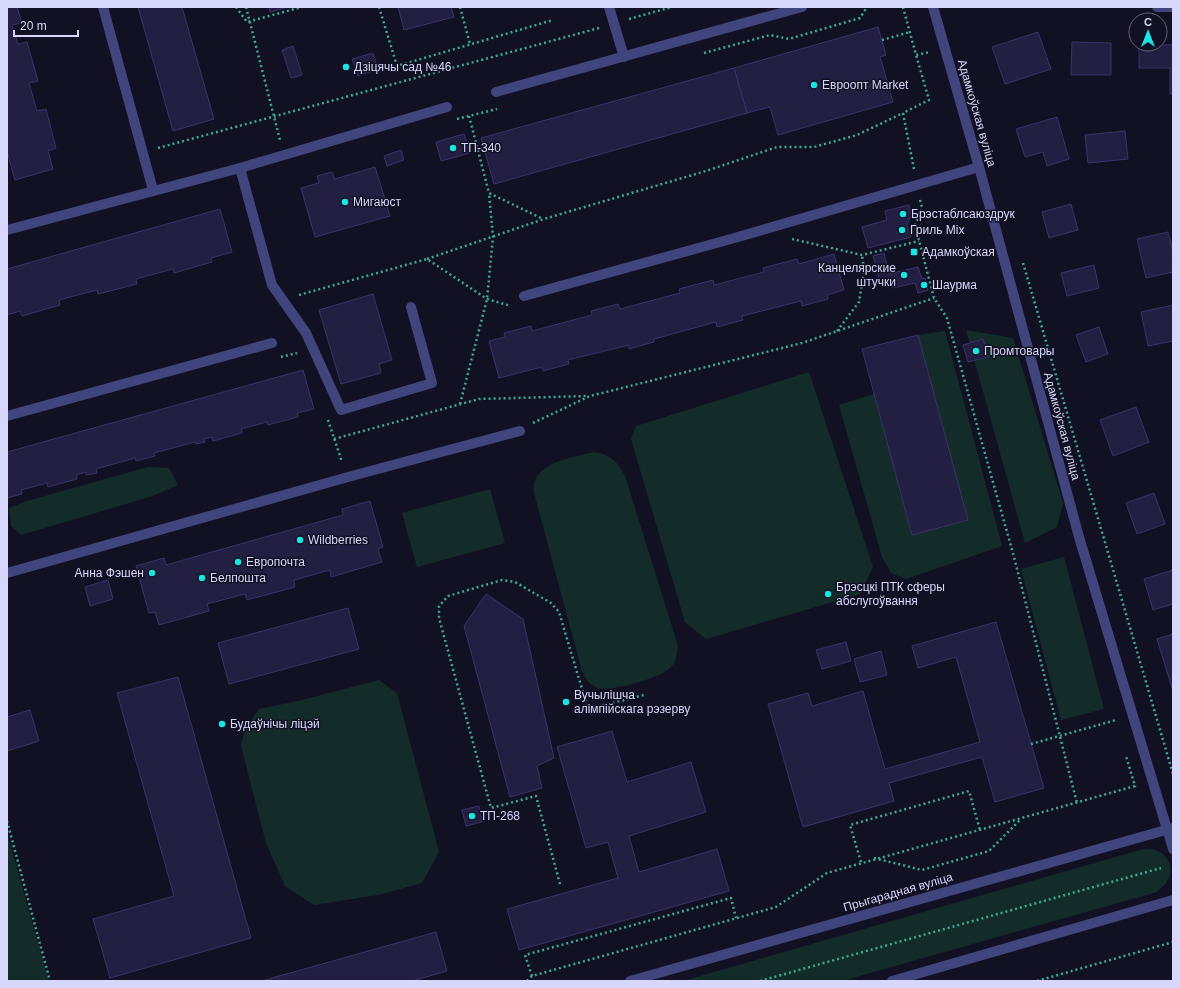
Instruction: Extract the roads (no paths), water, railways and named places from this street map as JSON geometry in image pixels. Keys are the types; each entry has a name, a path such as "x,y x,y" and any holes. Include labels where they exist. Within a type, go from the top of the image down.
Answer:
{"street":[{"path":"103,7 153,190"},
{"path":"609,7 624,57"},
{"name":"Адамкоўская вуліца","path":"933,7 979,167 1079,537 1170,828 1173,849"},
{"path":"1157,7 1173,7"},
{"path":"496,92 795,8"},
{"path":"7,230 240,168 447,106"},
{"path":"524,296 731,239 979,167"},
{"path":"240,168 272,285 306,333 341,410 432,382 411,307"},
{"path":"7,416 272,343"},
{"path":"7,573 348,477 520,431"},
{"name":"Прыгарадная вуліца","path":"630,981 1170,828"},
{"path":"892,981 1173,900"}],"place":[{"name":"Дзіцячы сад №46","path":"346,67"},
{"name":"Евроопт Market","path":"814,85"},
{"name":"ТП-340","path":"453,148"},
{"name":"Мигаюст","path":"345,202"},
{"name":"Брэстаблсаюздрук","path":"903,214"},
{"name":"Гриль Mix","path":"902,230"},
{"name":"Адамкоўская","path":"914,252"},
{"name":"Канцелярские штучки","path":"904,275"},
{"name":"Шаурма","path":"924,285"},
{"name":"Промтовары","path":"976,351"},
{"name":"Wildberries","path":"300,540"},
{"name":"Европочта","path":"238,562"},
{"name":"Анна Фэшен","path":"152,573"},
{"name":"Белпошта","path":"202,578"},
{"name":"Брэсцкі ПТК сферы абслугоўвання","path":"828,594"},
{"name":"Вучылішча алімпійскага рэзерву","path":"566,702"},
{"name":"Будаўнічы ліцэй","path":"222,724"},
{"name":"ТП-268","path":"472,816"}]}
